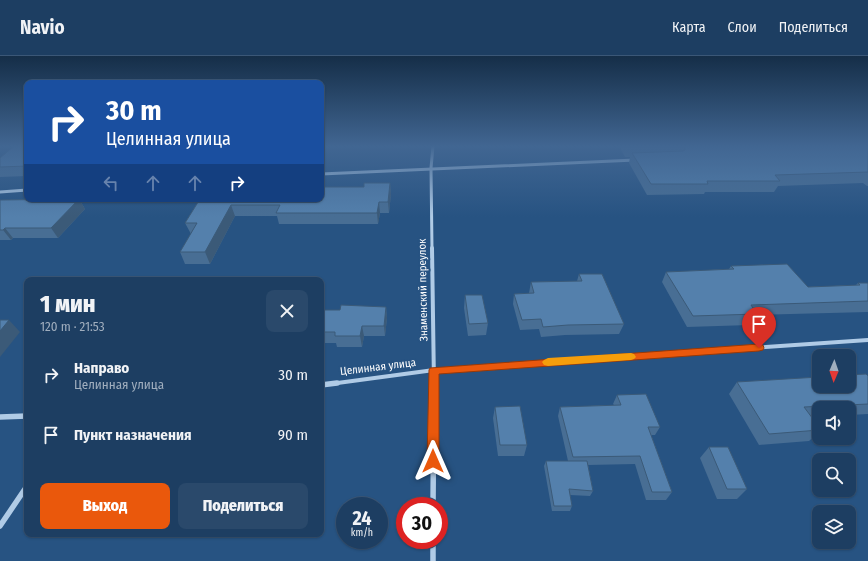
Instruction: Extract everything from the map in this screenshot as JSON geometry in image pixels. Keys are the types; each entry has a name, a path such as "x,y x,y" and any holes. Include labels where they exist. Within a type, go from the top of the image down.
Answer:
{"street":[{"path":"324,174 402,170"},
{"name":"Знаменский переулок","path":"431,170 434,370 433,497"},
{"path":"0,192 24,190"},
{"name":"Целинная улица","path":"324,385 434,370 868,340"},
{"path":"0,417 24,416"},
{"path":"0,526 24,490"},
{"path":"433,549 433,561"}],"building":[{"path":"642,170 868,170 868,172 775,175 780,181 707,181 708,184 651,184"},
{"path":"364,183 390,183 388,202 379,202 377,213 276,213 280,205 231,205 205,252 180,252 197,223 185,223 198,202 324,202 324,187 364,187"},
{"path":"0,200 24,200 24,202 76,202 51,228 5,228 0,230"},
{"path":"787,264 808,287 860,285 858,283 868,283 868,301 751,305 757,314 693,316 666,272 734,269 731,266"},
{"path":"579,274 602,274 624,324 543,327 541,319 522,320 514,294 534,293 531,282 582,281"},
{"path":"465,295 482,295 488,323 469,324"},
{"path":"341,305 386,307 384,326 362,326 360,336 335,336 335,332 324,332 324,310 340,310"},
{"path":"0,320 9,320 0,331"},
{"path":"866,374 868,376 868,404 856,405 856,401 812,401 812,407 804,407 812,418 812,431 769,434 737,382 812,377 812,393 856,393 856,375"},
{"path":"646,394 660,427 648,427 672,492 652,492 640,456 573,457 560,407 621,405 617,395"},
{"path":"520,406 527,445 500,445 495,407"},
{"path":"709,447 728,447 747,489 727,489"},
{"path":"546,461 587,461 593,491 569,489 572,506 554,506"}],"slow traffic":[{"path":"548,362 631,357"}],"route":[{"path":"433,461 434,370 759,348"}]}
